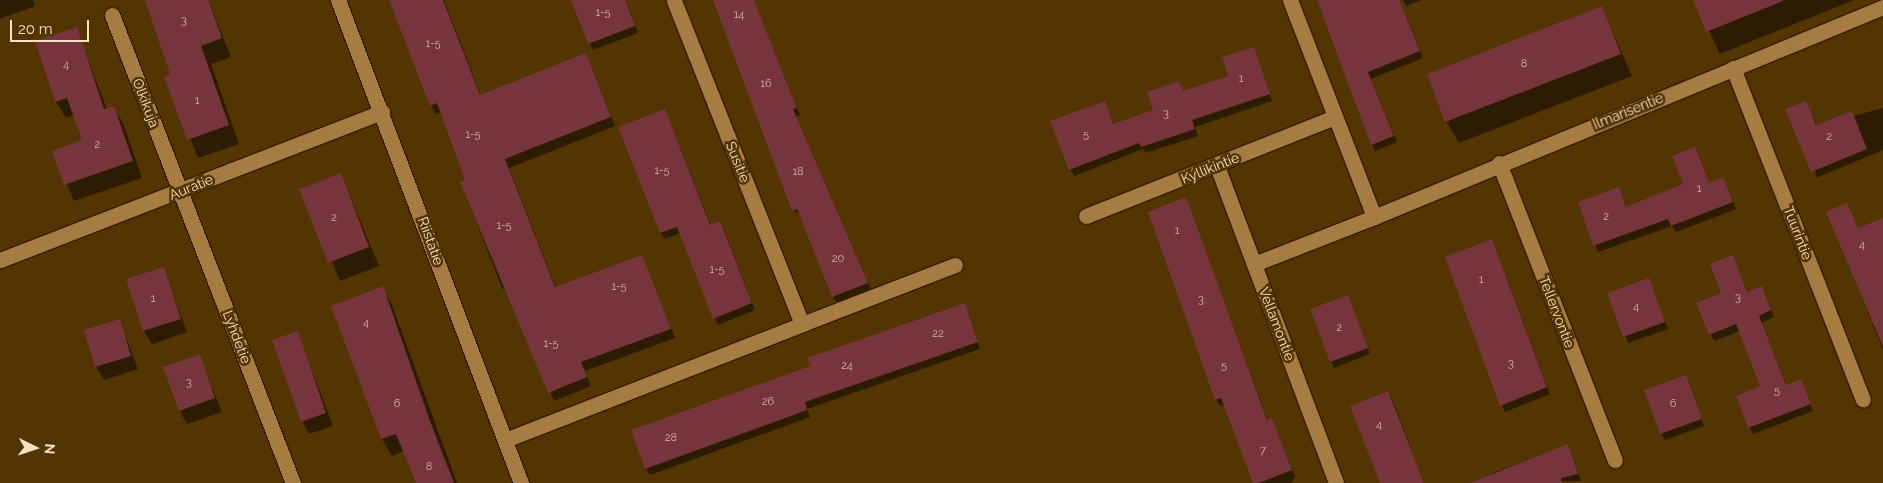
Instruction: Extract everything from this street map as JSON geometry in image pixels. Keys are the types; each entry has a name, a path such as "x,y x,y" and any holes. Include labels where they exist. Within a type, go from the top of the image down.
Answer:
{"street":[{"name":"Riistatie","path":"338,0 521,483"},
{"name":"Susitie","path":"674,0 802,324"},
{"path":"1290,0 1332,118 1374,217"},
{"name":"Ilmarisentie","path":"1254,264 1374,217 1499,163 1883,6"},
{"name":"Olkikuja","path":"112,15 181,192"},
{"name":"Tuurintie","path":"1733,68 1862,399"},
{"name":"Auratie","path":"0,260 181,192 382,112"},
{"name":"Kyllikintie","path":"1086,216 1217,166 1332,118"},
{"name":"Tellervontie","path":"1499,163 1615,460"},
{"name":"Vellamontie","path":"1217,166 1336,483"},
{"name":"Lyhdetie","path":"181,192 293,483"},
{"path":"505,440 955,265"}],"building":[{"path":"145,0 208,0 222,38 201,46 229,125 187,140 164,77 170,74"},
{"path":"389,0 443,0 480,95 586,53 611,117 505,159 555,287 642,255 671,329 581,362 587,377 548,393 460,182 465,180 437,103 430,106"},
{"path":"571,0 625,0 635,26 588,44"},
{"path":"713,0 754,0 797,108 793,109 868,283 832,297 797,209 792,211"},
{"path":"1317,0 1399,0 1420,51 1368,72 1394,136 1371,145"},
{"path":"1693,0 1783,0 1783,1 1706,32"},
{"path":"1602,6 1621,54 1445,122 1427,74"},
{"path":"77,27 104,109 114,106 133,161 64,185 52,151 82,140 67,98 55,102 35,41"},
{"path":"1254,47 1270,94 1192,120 1195,129 1141,147 1139,143 1069,170 1050,121 1105,101 1113,124 1153,110 1147,92 1179,81 1183,91 1228,76 1222,57"},
{"path":"1806,101 1816,125 1852,111 1867,149 1811,172 1785,109"},
{"path":"665,109 710,225 720,221 752,303 713,319 677,227 660,233 618,127"},
{"path":"1695,147 1709,183 1723,177 1733,202 1671,226 1668,219 1593,246 1578,202 1619,187 1626,207 1683,184 1672,156"},
{"path":"341,173 369,247 328,263 299,189"},
{"path":"1186,197 1267,420 1272,418 1292,470 1259,483 1253,483 1221,398 1215,400 1148,212"},
{"path":"1847,203 1858,228 1883,218 1883,347 1826,212"},
{"path":"1492,239 1547,387 1500,406 1445,257"},
{"path":"1733,255 1747,292 1762,286 1771,310 1759,316 1786,385 1801,379 1811,404 1748,428 1736,396 1760,386 1736,324 1709,335 1696,303 1721,293 1710,264"},
{"path":"164,267 181,319 143,331 126,279"},
{"path":"1649,278 1665,322 1623,337 1607,293"},
{"path":"383,286 430,421 454,483 416,483 396,434 381,439 331,306"},
{"path":"1348,295 1368,348 1330,362 1310,309"},
{"path":"965,303 978,342 805,402 807,410 645,469 631,430 810,366 807,358"},
{"path":"120,319 131,356 95,367 84,330"},
{"path":"298,331 326,413 301,422 272,340"},
{"path":"200,354 215,398 179,411 163,367"},
{"path":"1686,375 1702,419 1660,434 1644,390"},
{"path":"1388,391 1424,483 1380,483 1350,406"},
{"path":"1568,444 1578,474 1561,478 1562,483 1470,483"}]}
